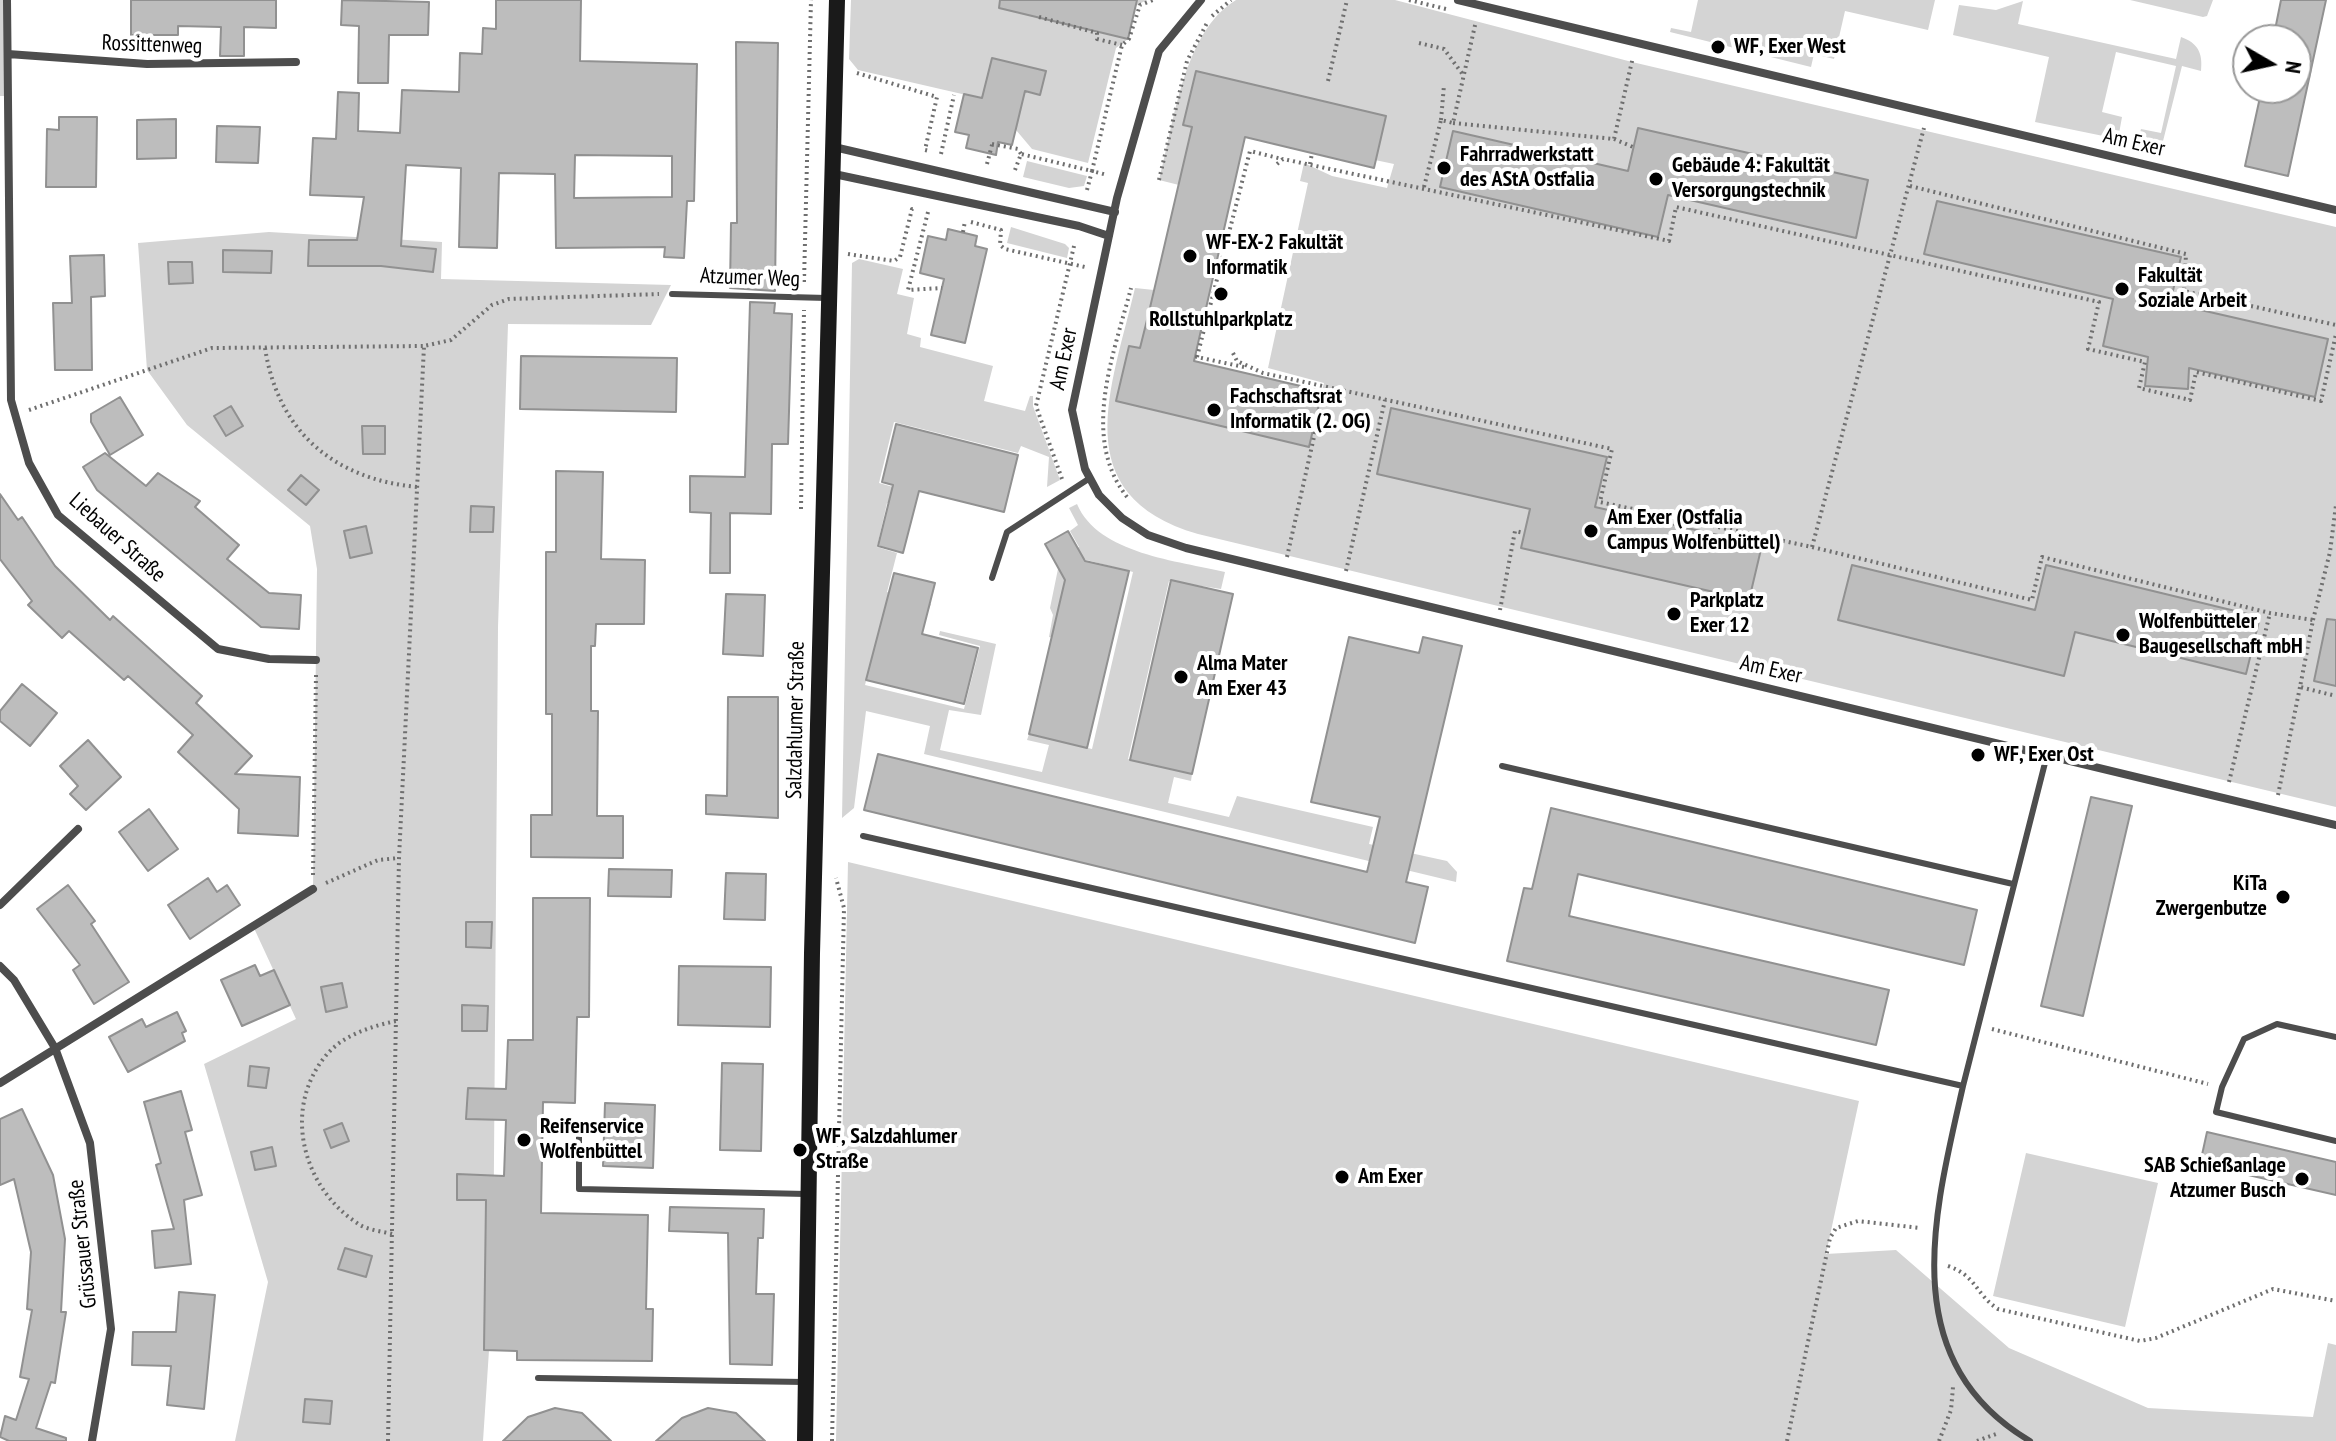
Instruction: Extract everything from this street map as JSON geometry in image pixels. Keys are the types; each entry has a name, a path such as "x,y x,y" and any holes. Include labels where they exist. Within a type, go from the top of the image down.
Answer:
{"street":[{"name":"Liebauer Straße","path":"7,0 8,54 4,96 11,400 29,463 58,515 218,649 269,659 316,660"},
{"name":"Salzdahlumer Straße","path":"805,1441 827,298 834,174 837,0"},
{"name":"Am Exer","path":"1201,0 1159,51 1109,236 1072,410 1090,478 1099,495 1122,518 1148,535 1186,548 2336,825"},
{"name":"Am Exer","path":"1458,0 2336,210"},
{"name":"Rossittenweg","path":"8,54 147,64 296,62"},
{"path":"834,147 1115,212"},
{"path":"834,174 1079,226 1109,236"},
{"path":"0,400 11,400"},
{"path":"0,905 78,829"},
{"path":"0,1083 313,889"},
{"name":"Grüssauer Straße","path":"0,966 14,980 55,1048 90,1143 111,1329 92,1441"}],"lane":[{"name":"Atzumer Weg","path":"672,294 827,298"},
{"path":"992,578 1007,532 1090,478"},
{"path":"2030,1441 2009,1429 1982,1402 1954,1364 1941,1333 1934,1262 1936,1230 1963,1086 2047,755"},
{"path":"1502,766 2013,884"},
{"path":"863,836 1963,1086"},
{"path":"2336,1037 2277,1024 2244,1039 2222,1087 2216,1112 2336,1141"},
{"path":"579,1127 579,1189 810,1194"},
{"path":"538,1378 805,1382"}],"path":[{"path":"987,164 992,142 1018,149 1021,154 1092,171 1122,45 1129,39 1135,10 1153,0"},
{"path":"1159,180 1187,61 1198,35 1212,16 1231,0"},
{"path":"1328,81 1347,0"},
{"path":"1453,123 1481,6"},
{"path":"1039,17 1098,32 1097,39 1122,45"},
{"path":"836,39 848,67 859,75 931,92 937,97 925,150 941,154 954,95"},
{"path":"1419,43 1444,49 1464,76"},
{"path":"1614,139 1636,43"},
{"path":"1424,187 1441,120 1444,85"},
{"path":"1812,544 1892,255 1928,111"},
{"path":"1441,120 1614,139 1633,147"},
{"path":"1246,367 1197,357 1250,151 1469,195 1669,241 1676,207 2099,302 2088,349 2145,362 2139,388 2190,400 2196,372 2321,401 2336,334"},
{"path":"1310,164 1312,153"},
{"path":"972,161 1017,171 1021,154"},
{"path":"1277,164 1283,159"},
{"path":"1910,186 2186,254 2184,291 2336,325"},
{"path":"846,239 846,257 856,253 894,261 900,257 912,209 941,215"},
{"path":"928,212 908,290 942,288"},
{"path":"953,218 1001,230 1000,245 1005,249 1101,272"},
{"path":"963,232 965,221"},
{"path":"1068,493 1036,406 1070,264"},
{"path":"1131,288 1103,413 1102,443 1119,487 1133,504"},
{"path":"14,415 212,348 424,346 451,340 492,305 509,299 672,294"},
{"path":"388,1441 399,858 424,346"},
{"path":"265,347 277,392 317,449 365,479 417,487"},
{"path":"1233,353 1237,361 1261,374 1612,449 1600,502 1812,544 2032,600 2042,557 2270,613 2313,620"},
{"path":"1273,556 1287,559 1325,388"},
{"path":"1331,570 1346,573 1385,400"},
{"path":"2278,797 2313,620 2330,552 2336,505"},
{"path":"1498,621 1515,531 1524,533"},
{"path":"2229,785 2270,613"},
{"path":"316,660 313,889 378,860 399,858"},
{"path":"2300,687 2336,696"},
{"path":"2215,782 2241,788"},
{"path":"2265,794 2292,801"},
{"path":"832,1441 844,908 834,870"},
{"path":"392,1234 360,1226 331,1203 309,1170 302,1129 305,1092 330,1051 366,1028 396,1021"},
{"path":"1977,1026 2222,1087"},
{"path":"1787,1441 1830,1238 1836,1228 1858,1221 1936,1230"},
{"path":"1934,1262 1961,1271 1976,1281 1986,1301 1998,1309 2123,1339 2156,1338 2273,1289 2336,1301"},
{"path":"1939,1441 1951,1410 1954,1364"}],"shaded area":[{"path":"0,0 7,0 7,96 0,96"},
{"path":"851,0 1147,0 1135,6 1128,39 1116,48 1088,163 1032,149 1016,130 1021,108 1016,107 1013,89 1039,95 1045,71 992,58 986,82 1000,85 988,100 858,70 849,59"},
{"path":"1236,0 1395,0 1632,62 2336,227 2336,807 1198,534 1156,516 1128,493 1113,465 1108,434 1109,399 1135,288 1154,290 1140,348 1322,391 1324,383 1268,368 1308,183 1300,181 1304,163 1332,176 1387,188 1394,164 1375,160 1385,116 1196,71 1183,124 1193,127 1179,185 1159,180 1176,106 1192,56 1218,15"},
{"path":"1698,0 1935,0 1928,30 1845,11 1834,59 1814,54 1811,67 1670,32 1671,28 1691,32"},
{"path":"2130,0 2213,0 2207,16 2203,17"},
{"path":"2023,1 2018,24 2176,59 2181,37 2192,42 2200,54 2201,71 2182,66 2161,149 2137,143 2141,129 2161,133 2176,66 2116,52 2102,112 2122,117 2118,139 2035,122 2049,57 1953,35 1959,5 1996,10"},
{"path":"1027,161 1087,176 1084,186 1069,188 1023,177"},
{"path":"1011,227 1065,244 1069,248 1067,258 1007,243"},
{"path":"269,232 442,242 441,279 671,285 651,325 508,324 498,627 493,1290 483,1441 235,1441 268,1282 204,1064 296,1019 253,926 313,889 317,569 310,526 187,425 147,370 138,243"},
{"path":"859,259 903,269 897,294 914,298 907,334 921,338 920,347 993,366 984,401 1025,411 1030,396 1033,396 1033,406 1060,480 1047,487 1049,457 1021,446 1018,453 894,422 879,483 911,492 907,507 887,503 877,547 897,553 887,592 931,604 921,630 881,622 865,685 964,709 980,646 939,635 940,631 996,644 981,715 949,710 940,750 1042,772 1049,745 1027,740 1029,734 1092,749 1133,572 1075,557 1054,638 1049,637 1053,615 1050,608 1059,564 1055,563 1079,547 1070,531 1078,525 1069,508 1077,504 1088,521 1121,545 1163,559 1225,572 1221,589 1169,581 1128,759 1192,774 1191,781 1174,777 1168,803 1229,817 1237,796 1373,827 1369,844 1447,861 1457,872 1456,882 924,754 930,726 866,711 854,808 842,818 852,263"},
{"name":"Am Exer","path":"848,862 1859,1101 1826,1254 1896,1250 2009,1348 2148,1408 2313,1417 2328,1343 2336,1345 2336,1441 836,1441"},
{"path":"2026,1153 2158,1183 2125,1327 1993,1296"}],"building":[{"path":"131,0 276,0 276,28 244,27 244,56 220,56 221,27 178,26 178,35 131,35"},
{"path":"342,0 429,2 428,35 389,35 388,83 358,83 359,26 341,25"},
{"path":"496,0 581,0 580,61 697,64 694,201 687,201 684,258 664,257 665,247 556,248 555,174 499,173 497,248 459,247 461,168 406,165 401,246 436,249 433,272 381,266 308,266 309,240 357,240 364,197 310,195 313,138 336,139 338,92 359,93 358,131 400,133 402,90 459,92 460,53 482,54 483,28 496,29","holes":["575,155 672,156 672,197 574,198"]},
{"path":"1000,0 1137,0 1128,39 999,8"},
{"path":"2281,0 2326,0 2312,65 2312,24 2276,24"},
{"path":"736,42 778,43 775,291 730,288 731,223 737,223"},
{"path":"992,58 1046,71 1040,95 1025,91 1012,145 998,142 996,155 966,148 969,135 955,132 964,94 982,98"},
{"name":"WF-EX-2 Fakultät Informatik","path":"1196,71 1386,116 1374,168 1245,137 1194,361 1322,391 1309,447 1116,401 1129,346 1140,348 1149,312 1192,127 1183,125"},
{"path":"2259,104 2304,104 2288,176 2245,166"},
{"path":"59,117 97,117 96,187 46,187 47,129 59,130"},
{"path":"176,119 176,158 137,159 137,120"},
{"path":"217,126 260,127 258,163 216,162"},
{"path":"1638,128 1868,180 1856,238 1668,195 1658,237 1440,187 1453,131 1628,171"},
{"name":"Fakultät Soziale Arbeit","path":"1937,201 2181,257 2170,303 2328,339 2315,397 2189,368 2188,389 2145,386 2148,357 2103,346 2113,299 1924,254"},
{"path":"948,229 977,236 975,246 987,249 965,343 931,335 944,279 920,273 928,236 946,240"},
{"path":"223,250 272,251 271,273 223,272"},
{"path":"104,255 105,296 91,297 92,370 55,370 53,303 72,303 70,256"},
{"path":"168,262 192,262 193,283 169,284"},
{"path":"750,302 775,303 774,313 792,314 788,444 772,444 771,514 730,513 730,573 710,573 711,513 690,512 690,476 745,477"},
{"path":"521,356 677,358 676,412 520,409"},
{"path":"120,397 143,435 110,455 91,422 91,414"},
{"path":"231,406 243,426 226,436 214,416"},
{"path":"1391,408 1607,457 1595,507 1762,545 1749,600 1521,548 1530,509 1377,474"},
{"path":"896,424 1018,455 1004,512 919,491 903,553 878,546 893,485 882,482"},
{"path":"362,426 385,426 385,454 363,454"},
{"path":"105,453 146,486 158,473 200,501 195,507 239,545 227,559 269,593 301,595 299,629 261,627 97,490 83,467"},
{"path":"556,471 603,472 601,559 645,560 644,624 596,624 595,646 591,646 591,711 598,711 597,816 623,816 623,858 531,857 531,815 552,815 552,714 546,714 546,552 556,552"},
{"path":"301,475 319,490 306,505 288,490"},
{"path":"0,494 18,520 22,517 55,566 110,620 113,616 202,696 196,703 252,756 235,774 300,777 298,836 238,833 239,809 178,752 193,735 128,676 124,680 69,631 62,638 28,605 32,601 0,559"},
{"path":"471,506 494,507 493,532 470,532"},
{"path":"366,526 372,553 350,558 344,531"},
{"path":"1068,531 1085,561 1129,571 1087,748 1029,734 1065,580 1045,544"},
{"path":"1852,565 2035,610 2046,565 2260,617 2246,674 2075,632 2064,676 1838,620"},
{"path":"894,573 935,583 922,634 978,648 964,704 866,680"},
{"name":"Alma Mater Am Exer 43","path":"1171,580 1233,594 1192,774 1130,760"},
{"path":"726,594 765,595 763,656 723,654"},
{"path":"2327,619 2336,620 2336,686 2314,681"},
{"path":"1349,637 1419,653 1423,637 1462,646 1406,882 1428,887 1415,943 864,810 878,754 1367,872 1380,817 1311,802"},
{"path":"22,684 57,713 30,746 0,721 0,711"},
{"path":"728,697 778,697 778,818 706,814 706,795 727,796"},
{"path":"88,740 121,777 86,810 70,794 78,786 60,766"},
{"path":"2091,797 2132,806 2083,1016 2041,1006"},
{"path":"1551,808 1977,910 1964,965 1578,874 1569,916 1889,990 1876,1045 1507,961 1524,888 1532,889"},
{"path":"149,809 178,849 148,871 119,832"},
{"path":"609,869 672,870 671,897 608,896"},
{"path":"726,873 766,874 765,920 724,919"},
{"path":"208,878 217,892 227,885 240,905 190,939 168,905"},
{"path":"68,885 95,921 91,924 129,982 94,1004 73,970 80,965 37,909"},
{"path":"533,898 590,898 589,1017 577,1017 575,1103 543,1102 541,1213 648,1215 646,1309 653,1309 652,1361 517,1360 517,1351 484,1350 486,1200 457,1200 457,1174 504,1176 506,1120 466,1119 468,1088 506,1089 508,1040 533,1040"},
{"path":"466,922 492,922 491,948 466,947"},
{"path":"255,965 260,976 274,970 290,1005 242,1026 221,980"},
{"path":"679,966 771,967 770,1027 678,1025"},
{"path":"342,983 347,1007 326,1012 321,987"},
{"path":"462,1005 488,1006 487,1031 462,1031"},
{"path":"177,1012 186,1031 182,1033 185,1041 128,1072 109,1037 142,1019 146,1027"},
{"path":"722,1063 763,1064 761,1151 720,1150"},
{"path":"250,1066 269,1068 266,1088 248,1086"},
{"path":"181,1091 192,1130 185,1132 202,1195 184,1200 191,1264 155,1268 152,1231 174,1229 156,1165 161,1163 144,1102"},
{"path":"605,1103 655,1105 653,1168 603,1166"},
{"path":"22,1109 53,1175 65,1239 61,1312 66,1312 55,1383 51,1382 36,1428 66,1438 66,1441 9,1441 0,1437 5,1416 16,1420 29,1379 20,1377 32,1310 27,1309 31,1252 14,1179 0,1185 0,1119"},
{"path":"342,1123 349,1141 331,1148 324,1130"},
{"name":"SAB Schießanlage Atzumer Busch","path":"2207,1132 2336,1162 2336,1195 2200,1164"},
{"path":"272,1147 276,1166 255,1170 251,1152"},
{"path":"670,1207 764,1209 763,1238 758,1238 756,1294 774,1294 772,1365 730,1364 728,1233 669,1231"},
{"path":"345,1248 372,1256 366,1277 338,1269"},
{"path":"179,1292 215,1295 204,1409 167,1405 171,1366 132,1365 133,1332 176,1332"},
{"path":"305,1399 332,1401 330,1424 303,1422"},
{"path":"555,1408 582,1413 611,1441 503,1441 528,1417"},
{"path":"708,1408 736,1413 765,1441 656,1441 682,1418"}],"place":[{"name":"WF, Exer West","path":"1718,47"},
{"name":"Fahrradwerkstatt des AStA Ostfalia","path":"1444,168"},
{"name":"Gebäude 4: Fakultät Versorgungstechnik","path":"1656,179"},
{"name":"WF-EX-2 Fakultät Informatik","path":"1190,256"},
{"name":"Fakultät Soziale Arbeit","path":"2122,289"},
{"name":"Rollstuhlparkplatz","path":"1221,294"},
{"name":"Fachschaftsrat Informatik (2. OG)","path":"1214,410"},
{"name":"Am Exer (Ostfalia Campus Wolfenbüttel)","path":"1591,531"},
{"name":"Parkplatz Exer 12","path":"1674,614"},
{"name":"Wolfenbütteler Baugesellschaft mbH","path":"2123,635"},
{"name":"Alma Mater Am Exer 43","path":"1181,677"},
{"name":"WF, Exer Ost","path":"1978,755"},
{"name":"KiTa Zwergenbutze","path":"2283,897"},
{"name":"Reifenservice Wolfenbüttel","path":"524,1140"},
{"name":"WF, Salzdahlumer Straße","path":"800,1150"},
{"name":"Am Exer","path":"1342,1177"},
{"name":"SAB Schießanlage Atzumer Busch","path":"2302,1179"}]}
